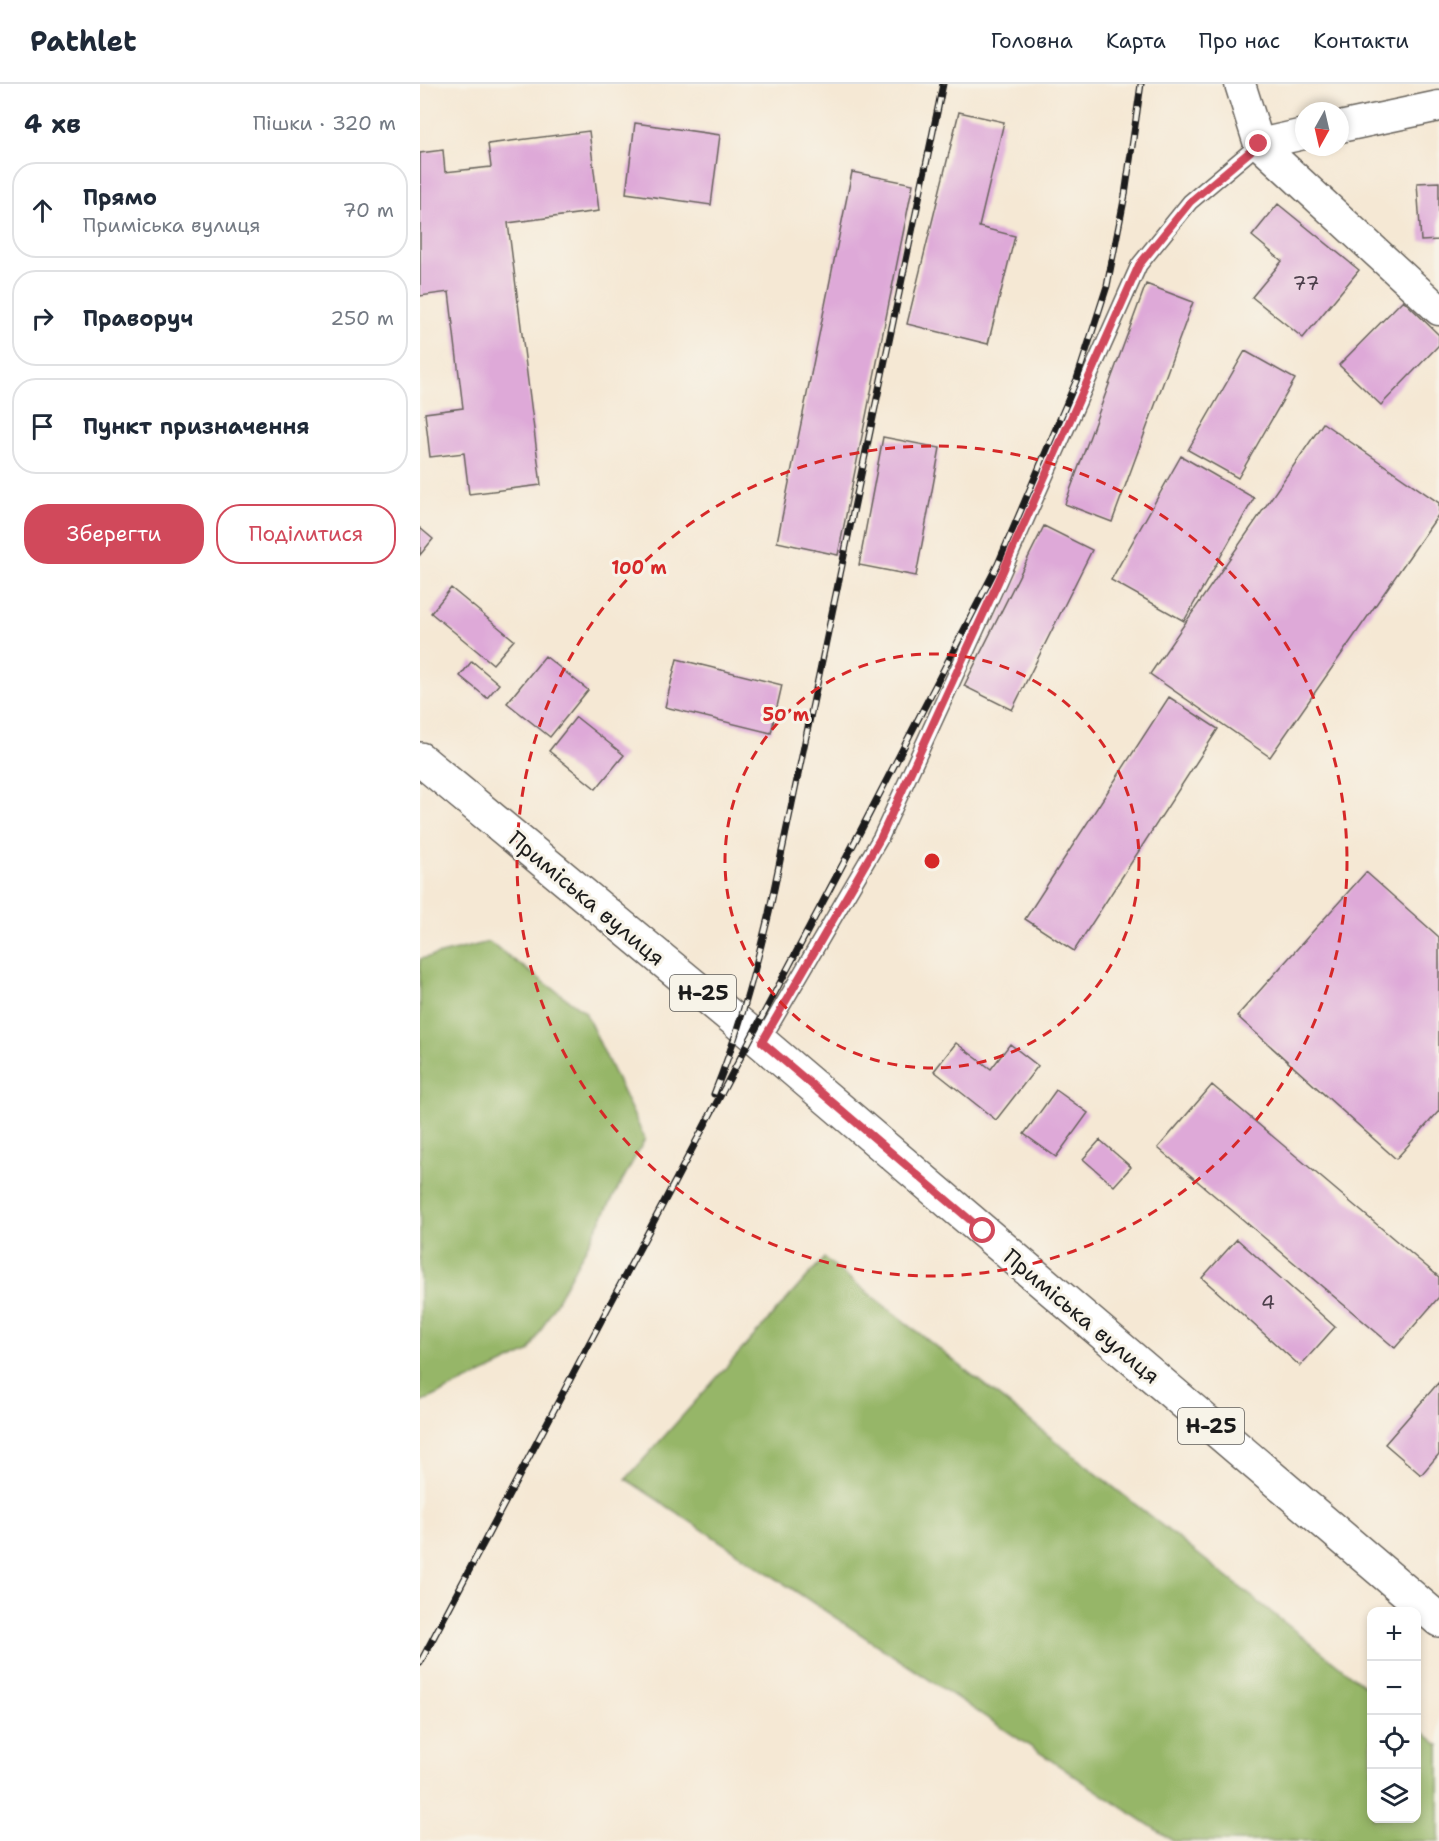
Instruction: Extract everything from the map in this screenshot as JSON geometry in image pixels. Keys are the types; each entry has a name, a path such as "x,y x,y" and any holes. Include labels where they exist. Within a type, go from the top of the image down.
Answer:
{"main road":[{"name":"Приміська вулиця","path":"420,759 762,1042 1439,1620"}],"street":[{"path":"1240,84 1259,144 1439,310"},
{"path":"1349,125 1439,106"},
{"path":"1259,144 1295,136"}],"lane":[{"path":"762,1042 881,837 994,591 1139,265 1190,202 1259,144"}],"green space":[{"path":"489,942 585,1012 645,1139 529,1352 420,1403 420,959"},
{"path":"824,1258 1367,1688 1367,1823 1421,1823 1421,1730 1439,1745 1439,1841 1173,1841 626,1479"}],"building":[{"path":"959,112 1004,122 979,227 1015,236 988,344 907,324"},
{"path":"635,123 720,135 711,205 626,193"},
{"path":"589,131 599,211 508,223 541,485 469,494 464,453 430,457 425,413 463,408 449,292 420,296 420,153 443,150 445,172 491,167 488,144"},
{"path":"852,172 913,184 838,555 777,542"},
{"path":"1439,182 1439,240 1421,241 1417,183"},
{"path":"1278,204 1359,270 1303,338 1252,297 1282,261 1252,236"},
{"path":"1146,284 1193,302 1112,522 1065,504"},
{"path":"1403,300 1439,335 1439,345 1381,405 1339,365"},
{"path":"1245,351 1295,379 1238,478 1188,450"},
{"path":"1323,423 1439,503 1439,514 1270,757 1150,674"},
{"path":"883,437 940,448 916,576 859,565"},
{"path":"1181,456 1254,498 1184,621 1111,580"},
{"path":"1044,526 1092,550 1012,710 964,686"},
{"path":"420,528 433,539 420,555"},
{"path":"451,588 514,640 493,664 431,613"},
{"path":"545,656 588,690 550,737 507,703"},
{"path":"677,659 782,685 771,733 665,707"},
{"path":"472,661 499,684 487,698 460,676"},
{"path":"1169,697 1218,729 1074,951 1025,919"},
{"path":"576,717 624,755 596,789 549,751"},
{"path":"1366,872 1439,937 1439,1111 1396,1159 1237,1016"},
{"path":"956,1043 991,1069 1010,1044 1038,1066 996,1120 934,1071"},
{"path":"1212,1085 1439,1277 1439,1297 1395,1348 1158,1148"},
{"path":"1056,1090 1088,1113 1056,1157 1024,1134"},
{"path":"1100,1140 1131,1167 1114,1186 1083,1159"},
{"path":"1237,1239 1335,1327 1300,1366 1202,1278"},
{"path":"1439,1382 1439,1454 1421,1475 1385,1444"}],"railway":[{"path":"714,1094 745,1005 769,913 943,84"},
{"path":"420,1663 862,828 998,564 1077,379 1107,286 1125,195 1141,84"}],"route":[{"path":"983,1231 762,1042 881,837 999,580 1139,265 1190,202 1259,144"}]}
